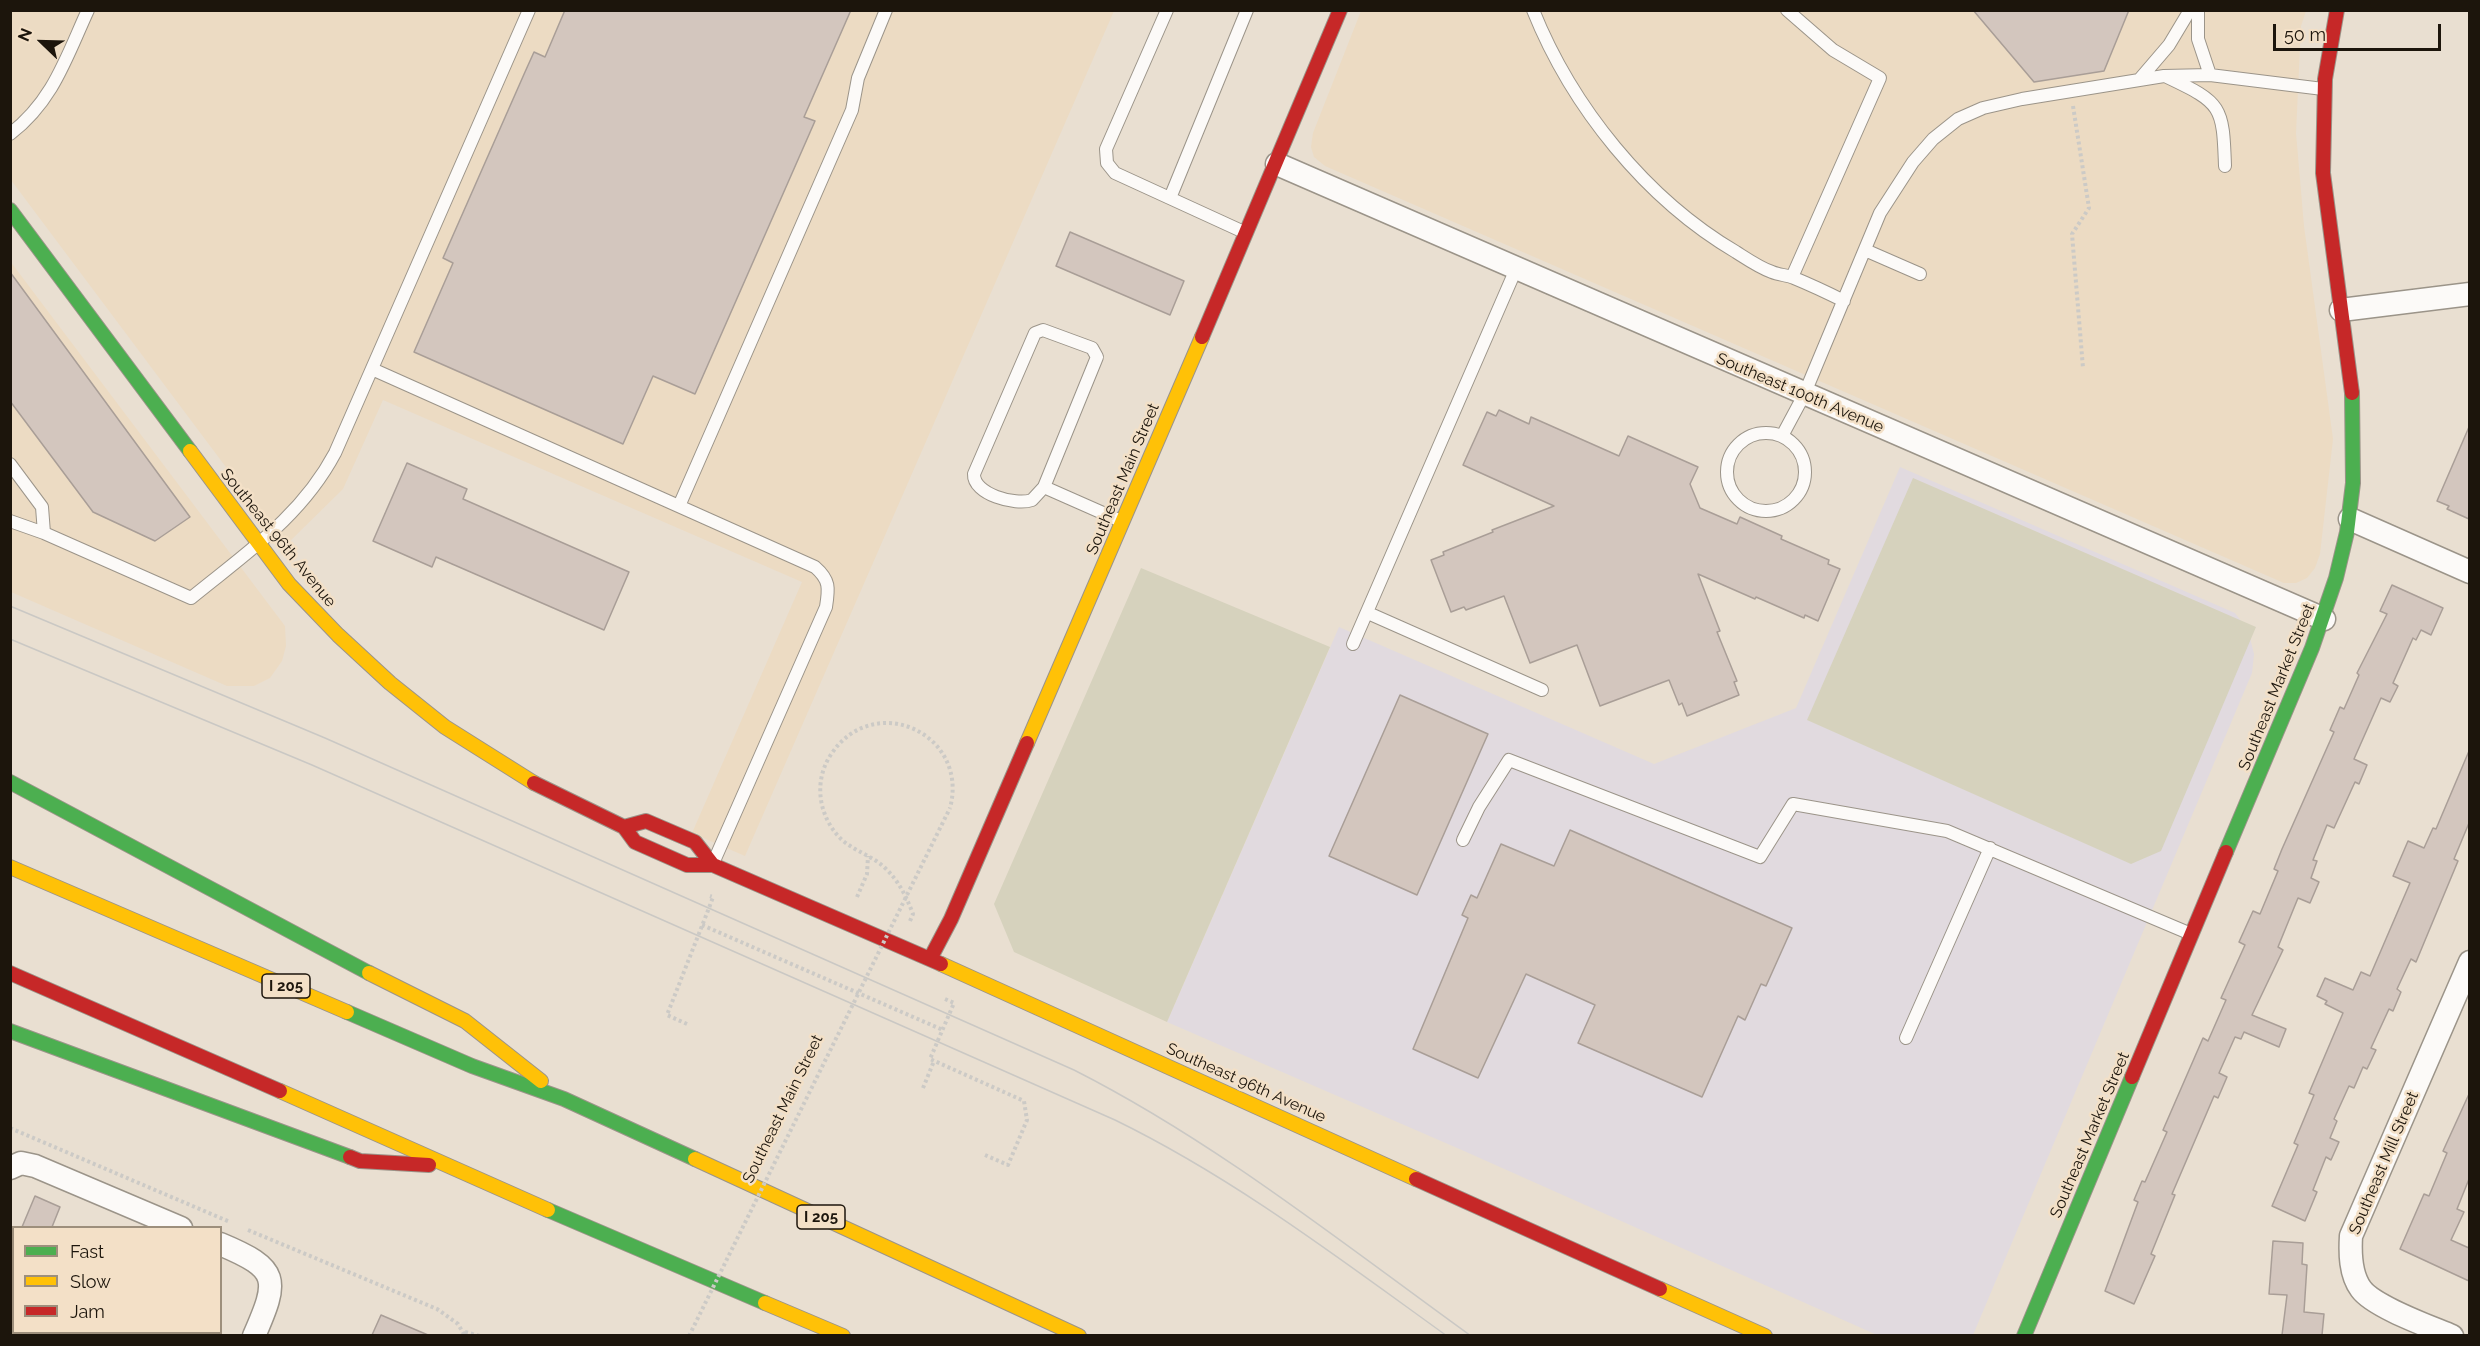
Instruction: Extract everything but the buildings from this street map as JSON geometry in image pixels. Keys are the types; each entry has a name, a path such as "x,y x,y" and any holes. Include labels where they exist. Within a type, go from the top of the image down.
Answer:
{"main road":[{"name":"Southeast Main Street","path":"930,959 951,919 1277,164 1340,10"},
{"name":"Southeast Market Street","path":"2024,1335 2337,584 2350,519 2354,436 2341,310 2325,196 2322,119 2324,89 2337,10"},
{"name":"Southeast 96th Avenue","path":"10,210 257,544 333,632 389,684 451,732 506,768 624,827 635,842 687,865 713,865 846,922 1765,1335"},
{"path":"10,782 350,964 465,1021 564,1099"},
{"name":"Southeast 96th Avenue","path":"624,827 646,821 695,842 713,865"},
{"name":"I 205","path":"10,867 472,1066 564,1099 1079,1335"},
{"path":"10,973 378,1134 442,1165 843,1335"},
{"path":"10,1031 360,1161 442,1165"}],"street":[{"name":"Southeast 100th Avenue","path":"1277,164 1804,395 2324,619"},
{"path":"2341,310 2469,294"},
{"path":"2350,519 2469,572"},
{"name":"Southeast Mill Street","path":"2452,1335 2421,1329 2362,1290 2350,1258 2351,1236 2469,962"},
{"path":"16,1165 36,1166 179,1226"},
{"path":"222,1245 251,1257 267,1272 272,1286 268,1304 254,1335"}],"lane":[{"path":"10,134 28,121 44,102 88,10"},
{"path":"679,506 849,119 861,67 886,10"},
{"path":"1167,10 1106,149 1107,163 1115,173 1247,233"},
{"path":"1170,198 1248,10"},
{"path":"1533,10 1549,47 1579,100 1614,147 1655,189 1695,223 1744,257 1772,272 1792,277 1844,301"},
{"path":"1787,10 1833,50 1880,78 1792,277"},
{"path":"2139,80 2169,45 2190,10"},
{"path":"2198,10 2198,39 2210,75"},
{"path":"10,521 44,533 191,598 303,503 321,479 372,369 526,11"},
{"path":"1782,436 1804,395 1880,213 1913,162 1933,139 1958,119 1983,108 2071,90 2164,76 2210,75 2324,89"},
{"path":"2164,76 2200,93 2218,108 2223,122 2224,166"},
{"path":"1865,250 1920,274"},
{"path":"1353,644 1516,269"},
{"path":"1043,330 1092,348 1097,357 1044,487 1032,500 1018,502 979,488 974,478 1035,333 1043,330"},
{"path":"372,369 815,567 826,577 829,588 826,607 713,865"},
{"path":"1759,433 1782,436 1794,444 1802,456 1805,471 1803,485 1789,504 1779,509 1756,510 1745,506 1730,488 1727,477 1731,454 1738,444 1759,433"},
{"path":"10,464 42,507 44,533"},
{"path":"1044,487 1122,521"},
{"path":"1368,613 1542,690"},
{"path":"1463,840 1479,807 1509,760 1760,857 1793,804 1947,831 2192,934"},
{"path":"1906,1038 1990,848"}],"path":[{"path":"2071,90 2089,208 2072,234 2084,368"},
{"name":"Southeast Main Street","path":"689,1335 950,808 953,796 948,767 938,746 922,732 904,724 867,725 852,731 838,743 825,764 820,797 823,810 832,828 842,840 884,867 902,887 913,914"},
{"path":"846,922 867,874 868,856"},
{"path":"687,1024 667,1015 713,897 703,893"},
{"path":"702,925 943,1030"},
{"path":"945,999 954,1003 930,1059 1024,1101 1027,1120 1008,1165 985,1155"},
{"path":"923,1088 934,1061"},
{"path":"465,1332 480,1335"}],"shaded area":[{"path":"11,11 1114,11 745,856 692,833 802,582 383,400 343,489 285,546 11,180"},
{"path":"1361,11 2306,11 2301,26 2296,133 2304,226 2333,439 2320,554 2315,568 2307,578 2296,583 2284,583 1325,166 1314,157 1311,147 1313,133"},
{"path":"10,261 285,626 286,646 282,661 270,678 254,686 227,686 11,592"},
{"path":"1900,467 2235,613 2248,630 2254,654 2252,673 1973,1335 1877,1335 1167,1022 1339,627 1654,764 1796,708"},
{"path":"1913,478 2256,627 2161,851 2131,864 1807,720"},
{"path":"1141,568 1330,647 1167,1022 1014,952 994,904"}],"tram line":[{"path":"10,606 325,738 1074,1070 1127,1098 1228,1161 1471,1336"},
{"path":"10,639 312,765 1115,1120 1202,1167 1286,1221 1447,1336"}],"traffic: fast":[{"path":"10,210 190,451"},
{"path":"2226,852 2312,648 2336,578 2347,532 2353,483 2352,393"},
{"path":"10,782 369,973"},
{"path":"347,1012 472,1066 564,1099 695,1159"},
{"path":"10,1031 350,1157"},
{"path":"2024,1336 2132,1077"},
{"path":"548,1210 765,1303"}],"traffic: slow":[{"path":"1027,743 1202,337"},
{"path":"190,451 289,584 338,635 390,683 445,727 534,783"},
{"path":"10,867 347,1012"},
{"path":"941,964 1416,1179"},
{"path":"369,973 465,1021 541,1081"},
{"path":"280,1091 548,1210"},
{"path":"695,1159 1079,1336"},
{"path":"1660,1289 1765,1336"},
{"path":"765,1303 843,1336"}],"traffic: jam":[{"path":"1202,337 1340,10"},
{"path":"2337,10 2325,79 2323,173 2352,393"},
{"path":"930,959 951,919 1027,743"},
{"path":"534,783 624,827 635,842 687,865 713,865 941,964"},
{"path":"624,827 646,821 695,842 713,865"},
{"path":"2132,1077 2226,852"},
{"path":"10,973 280,1091"},
{"path":"350,1157 360,1161 429,1165"},
{"path":"1416,1179 1660,1289"}]}
